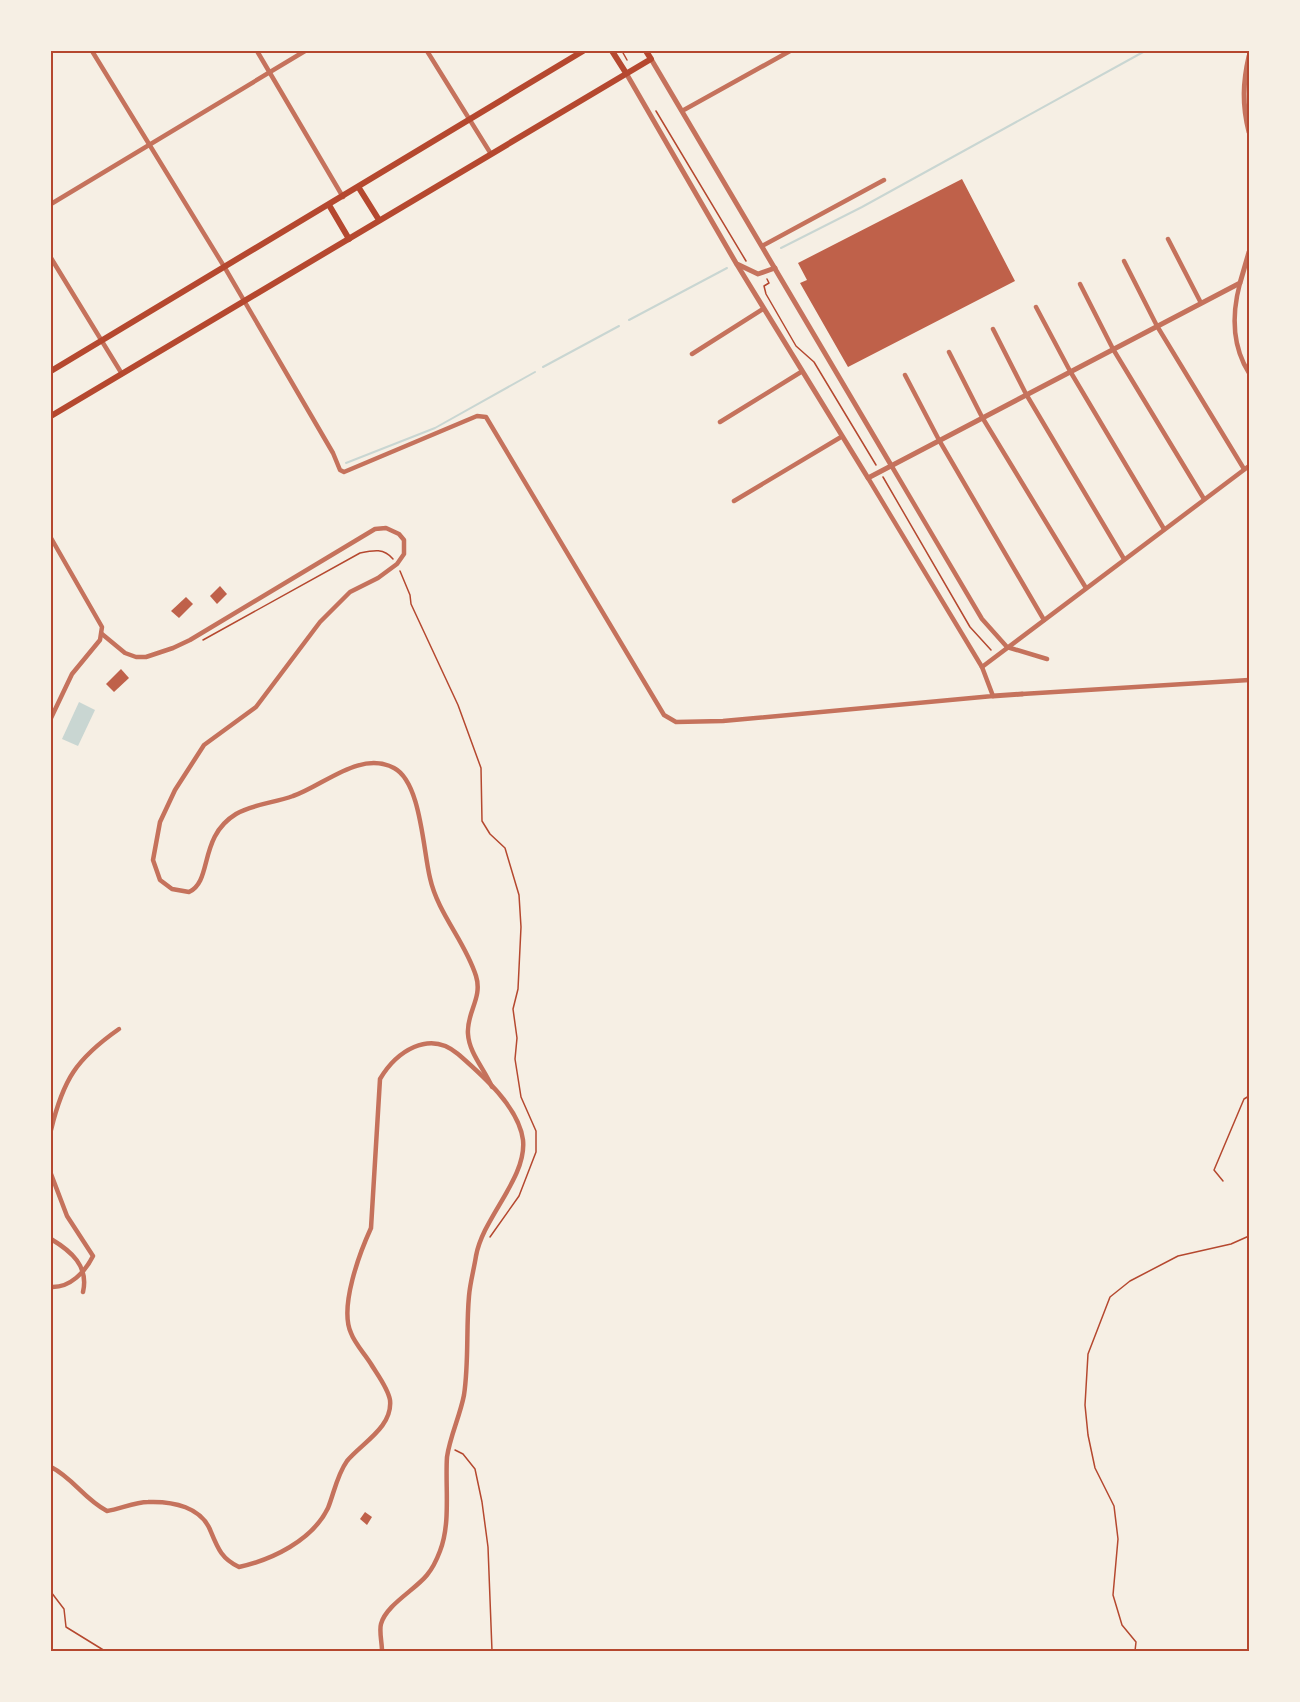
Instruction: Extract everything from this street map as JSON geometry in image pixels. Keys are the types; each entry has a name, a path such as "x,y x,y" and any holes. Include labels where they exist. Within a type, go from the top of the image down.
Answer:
{"main road":[{"path":"51,371 359,188 583,51"},
{"path":"612,51 626,73"},
{"path":"51,416 651,59 646,51"},
{"path":"359,188 379,220"},
{"path":"329,206 349,238"}],"street":[{"path":"92,51 225,268 333,453 340,471 344,472 365,464 477,416 486,417 664,715 672,721 690,723 783,717 993,696 1249,680"},
{"path":"257,51 344,197"},
{"path":"51,204 305,51"},
{"path":"427,51 491,154"},
{"path":"682,111 790,51"},
{"path":"1249,56 1243,82 1244,113 1249,132"},
{"path":"651,59 976,612 1007,648 1047,659"},
{"path":"626,73 735,263 982,667 993,696"},
{"path":"762,246 884,180"},
{"path":"1168,239 1201,303"},
{"path":"1249,252 1234,314 1240,354 1249,374"},
{"path":"51,258 122,374"},
{"path":"982,667 1247,467 1157,326 1124,261"},
{"path":"735,263 758,274 775,268"},
{"path":"868,478 1240,283"},
{"path":"1080,284 1113,349 1204,500"},
{"path":"1036,307 1070,371 1164,529"},
{"path":"692,354 763,309"},
{"path":"993,329 1026,394 1124,559"},
{"path":"949,352 982,417 1086,588"},
{"path":"720,422 801,372"},
{"path":"905,375 939,440 1044,620"},
{"path":"734,501 841,437"},
{"path":"102,634 125,653 146,657 190,640 375,529 386,528 399,534 404,540 404,554 397,564 378,578 350,592 320,622 256,707 204,745 175,790 160,822 153,860 160,880 172,888 189,892 202,880 208,848 216,831 236,814 296,796 336,774 362,765 385,764 396,769 406,778 419,816 430,880 437,901 463,945 476,977 479,990 477,1003 467,1032 472,1049 493,1089"},
{"path":"51,538 99,621 102,634 100,640 72,674 51,718"},
{"path":"51,1130 69,1074 90,1049 119,1029"},
{"path":"51,1467 64,1474 75,1488 94,1504 107,1511 147,1502 175,1503 190,1509 206,1519 218,1550 228,1562 239,1567 274,1556 296,1543 327,1509 346,1463 386,1422 390,1411 390,1398 351,1333 346,1314 348,1297 361,1250 371,1228 380,1079 390,1062 406,1049 431,1043 455,1052 493,1089 516,1119 523,1141 517,1172 479,1242 469,1296 469,1334 464,1396 448,1449 441,1550 428,1574 397,1601 381,1623 382,1651"},
{"path":"51,1174 67,1216 93,1252 93,1256 83,1270 65,1286 51,1287"},
{"path":"51,1239 74,1256 83,1270 83,1292"}],"path":[{"path":"622,51 629,63"},
{"path":"655,108 751,269"},
{"path":"196,644 360,554 375,550 388,552 397,564 411,604 458,705 482,768 482,821 489,834 496,837 505,848 519,895 521,927 518,989 513,1009 517,1038 515,1059 521,1097 536,1131 536,1152 525,1183 511,1209 491,1236 479,1242"},
{"path":"1223,1181 1214,1170 1244,1099 1249,1096"},
{"path":"1134,1651 1136,1641 1122,1625 1113,1595 1117,1550 1114,1506 1095,1468 1088,1435 1086,1405 1088,1354 1110,1297 1130,1281 1178,1256 1231,1244 1249,1236"},
{"path":"448,1449 463,1454 475,1469 488,1547 492,1651"},
{"path":"51,1592 55,1593 64,1609 66,1627 105,1651"}],"shaded area":[{"path":"79,702 95,710 78,746 62,739"}],"building":[{"path":"962,179 1015,281 848,367 800,283 807,280 798,263"},
{"path":"220,586 227,594 217,604 210,596"},
{"path":"186,597 193,604 179,618 171,611"},
{"path":"121,669 129,678 114,692 106,684"},
{"path":"365,1512 372,1517 367,1525 360,1519"}],"waterway":[{"path":"781,248 862,207 1145,51"},
{"path":"629,320 727,268"},
{"path":"543,367 619,326"},
{"path":"346,463 435,428 535,372"}]}
